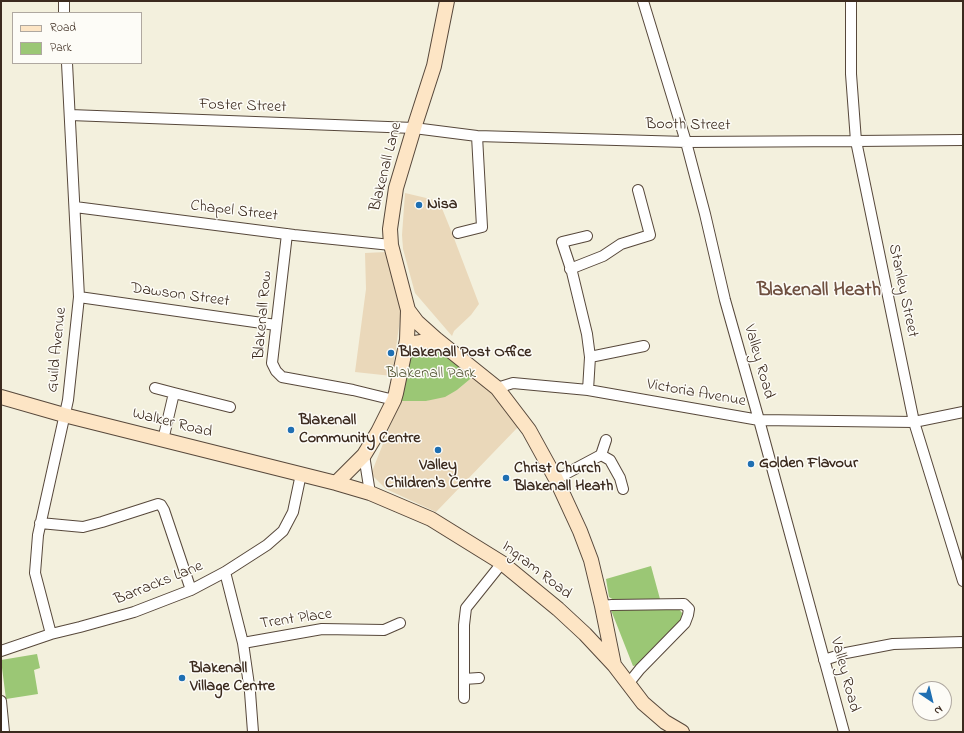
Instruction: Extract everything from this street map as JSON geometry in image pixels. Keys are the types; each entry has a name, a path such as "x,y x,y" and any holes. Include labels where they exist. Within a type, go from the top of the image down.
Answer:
{"street":[{"path":"64,1 64,12"},
{"name":"Blakenall Lane","path":"336,483 364,455 378,432 394,400 404,354 408,310 391,245 390,229 396,188 434,66 446,1"},
{"name":"Valley Road","path":"643,1 686,142 725,300 760,420 844,732"},
{"name":"Stanley Street","path":"851,1 851,74 856,141 914,422 963,580"},
{"name":"Guild Avenue","path":"51,634 35,573 38,535 68,400 79,297 67,64"},
{"name":"Foster Street","path":"70,115 414,128"},
{"name":"Booth Street","path":"414,128 477,136 686,142 963,140"},
{"path":"458,233 482,227 477,136"},
{"path":"570,269 603,256 621,244 650,235 638,190"},
{"name":"Chapel Street","path":"75,207 288,234 391,245"},
{"name":"Blakenall Row","path":"288,234 272,363 276,371 282,378 354,390 394,400"},
{"path":"587,236 562,242 587,334 590,357 588,390"},
{"name":"Dawson Street","path":"79,297 276,325"},
{"path":"408,310 417,322 436,339 498,388 529,430 556,479 591,560 614,665"},
{"path":"404,354 415,343 427,341 446,346"},
{"path":"590,357 644,346"},
{"name":"Victoria Avenue","path":"498,388 513,383 588,390 760,420 914,422 963,412"},
{"path":"156,388 230,407"},
{"path":"164,440 174,393"},
{"name":"Walker Road","path":"1,397 64,415 336,483"},
{"path":"556,479 601,455 606,440"},
{"path":"364,455 370,493"},
{"path":"601,455 610,460 620,478 623,489"},
{"name":"Barracks Lane","path":"1,651 51,634 134,612 191,590 225,572 267,545 283,531 293,512 301,474"},
{"name":"Ingram Road","path":"336,483 370,493 431,519 502,563 586,634 614,665 663,727 682,732"},
{"path":"40,523 83,527 158,504 161,505 191,590"},
{"path":"464,698 464,626 466,608 502,563"},
{"path":"225,572 243,643 250,692 253,732"},
{"path":"586,634 594,628 603,611 612,605 684,604 689,609 685,623 640,669 628,684"},
{"name":"Trent Place","path":"243,643 322,629 384,630 400,623"},
{"path":"824,660 846,653 893,644 963,642"},
{"path":"464,680 479,678"},
{"path":"1,701 4,732"}],"shaded area":[{"path":"405,193 439,201 479,304 471,315 454,331 452,336 415,293 403,249 402,235"},
{"path":"386,252 392,271 401,312 392,376 355,372 366,289 365,253"},
{"name":"Valley Children's Centre","path":"475,375 493,391 519,426 436,512 386,489 371,474 400,401 426,401 457,390"}],"green space":[{"name":"Blakenall Park","path":"431,348 444,352 475,375 457,390 445,397 426,401 400,401 407,360 417,352"},
{"path":"651,566 660,599 614,600 609,597 606,579"},
{"path":"679,609 682,613 681,620 639,665 633,666 611,610"},
{"path":"37,654 40,668 34,670 38,694 6,699 1,660"}],"place":[{"name":"Nisa","path":"419,205"},
{"name":"Blakenall Post Office","path":"391,353"},
{"name":"Blakenall Community Centre","path":"291,430"},
{"name":"Valley Children's Centre","path":"438,450"},
{"name":"Golden Flavour","path":"751,464"},
{"name":"Christ Church Blakenall Heath","path":"506,478"},
{"name":"Blakenall Village Centre","path":"182,678"}],"district":[{"name":"Blakenall Heath","path":"819,292"}]}
